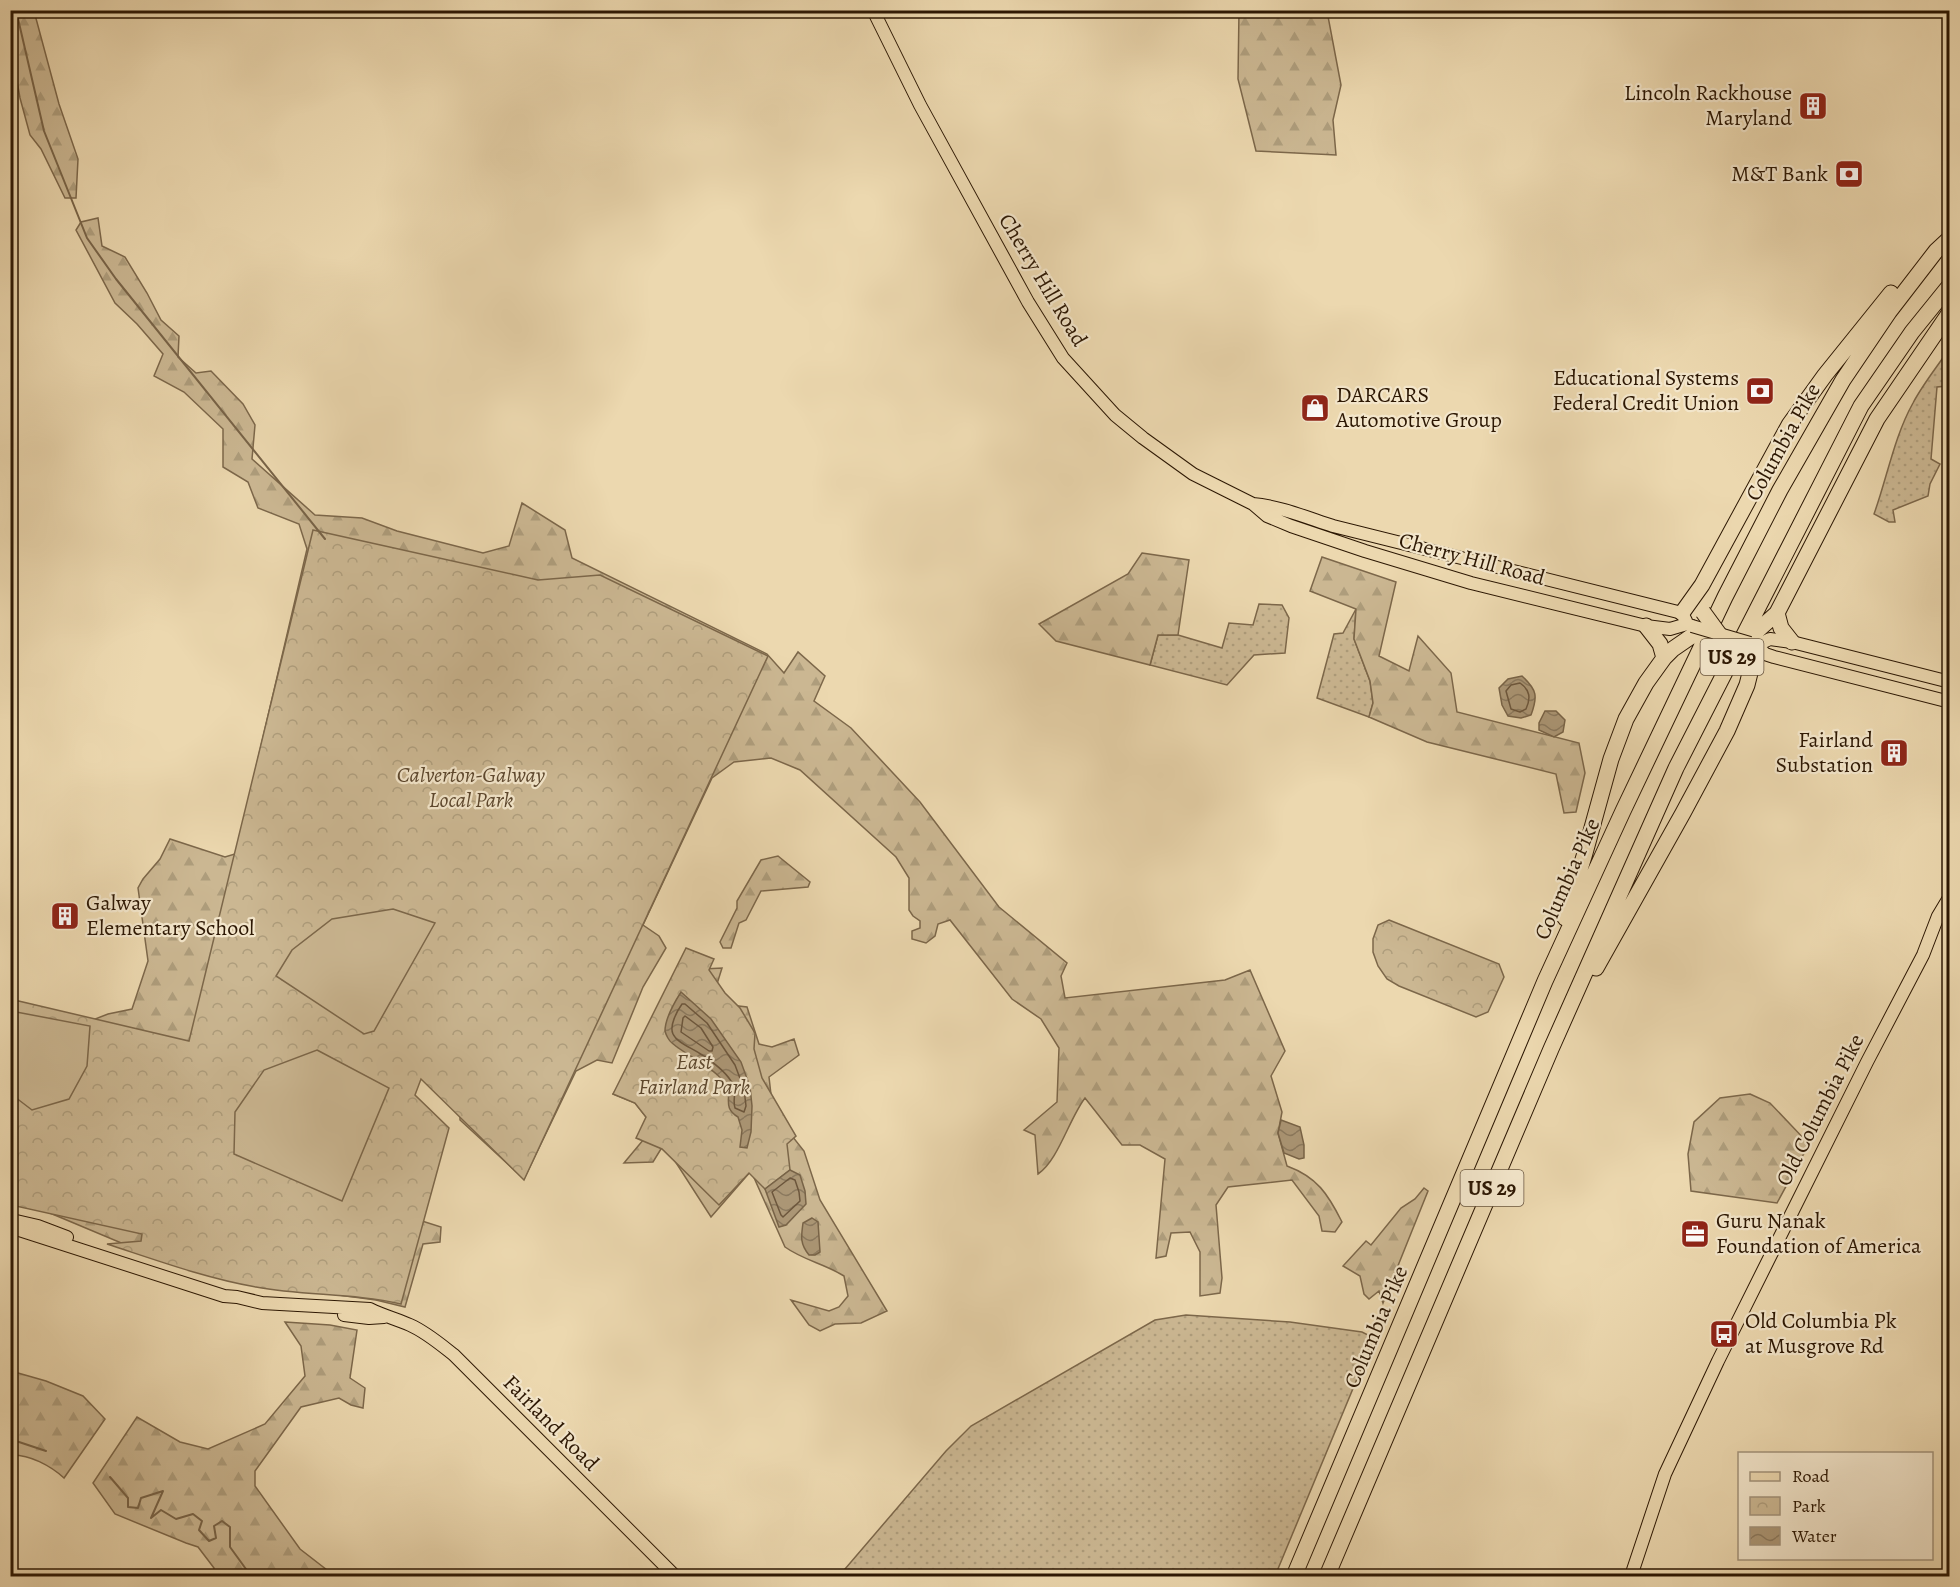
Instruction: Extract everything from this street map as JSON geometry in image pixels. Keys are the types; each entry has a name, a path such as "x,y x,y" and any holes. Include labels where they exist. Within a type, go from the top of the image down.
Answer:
{"highway":[{"name":"Columbia Pike","path":"1294,1576 1545,981 1667,716 1780,490 1849,371 1889,312 1936,251 1950,238"},
{"path":"1545,981 1586,853 1618,739 1636,700 1664,658 1685,640 1702,585 1789,425 1808,396 1899,284 1936,251"},
{"name":"US 29","path":"1327,1576 1551,1049 1676,768 1861,406 1893,358 1950,285"},
{"path":"1551,1049 1727,731 1747,685 1751,641 1778,613 1877,419 1950,312"},
{"path":"1702,585 1700,602 1703,612 1719,634"},
{"path":"1778,613 1781,628 1792,642"},
{"path":"1646,626 1660,644 1664,658"}],"main road":[{"name":"Cherry Hill Road","path":"873,10 925,115 1028,302 1063,358 1115,415 1143,438 1193,474 1253,504 1267,516 1384,557 1471,583 1646,626 1670,629 1691,623"},
{"name":"Cherry Hill Road","path":"1253,504 1270,505 1334,526 1751,641"},
{"path":"1751,641 1770,639 1792,642 1950,682"},
{"path":"1751,641 1766,654 1774,657 1950,702"},
{"name":"Old Columbia Pike","path":"1631,1576 1665,1474 1718,1361 1923,955 1938,916 1950,896"},
{"name":"Fairland Road","path":"10,1219 39,1226 137,1262 145,1269"},
{"name":"Fairland Road","path":"10,1227 137,1269 145,1269 224,1296 233,1304 256,1310 369,1318 385,1317 411,1325 454,1354 675,1576"}],"green space":[{"path":"10,11 34,11 59,104 78,159 76,198 65,198 41,149 30,135 20,98 11,48"},
{"path":"1239,11 1327,11 1341,85 1333,120 1336,155 1256,151 1238,79"},
{"name":"Calverton-Galway Local Park","path":"98,218 102,246 125,257 161,320 179,336 178,357 196,373 211,371 243,404 255,425 252,459 315,515 362,518 397,531 483,553 509,546 522,503 565,530 572,558 767,654 784,673 798,652 825,676 814,701 851,728 920,802 999,907 1067,963 1061,976 1065,998 1225,980 1250,970 1285,1051 1271,1076 1282,1112 1278,1133 1287,1166 1314,1181 1332,1203 1342,1222 1335,1232 1322,1231 1319,1216 1292,1180 1228,1187 1216,1205 1222,1278 1220,1293 1200,1296 1200,1252 1190,1232 1171,1233 1166,1256 1156,1258 1165,1159 1140,1145 1122,1145 1085,1098 1052,1160 1038,1174 1035,1135 1024,1130 1057,1102 1059,1048 1041,1019 1012,999 950,920 938,924 935,936 926,943 912,939 912,931 920,928 920,921 909,910 909,878 896,857 800,770 771,758 734,762 712,778 643,925 659,936 666,948 643,987 612,1063 597,1060 576,1071 524,1179 460,1120 460,1107 567,971 164,1261 50,1213 10,1176 90,1021 132,1009 148,961 138,888 160,859 170,839 225,857 245,851 246,810 307,549 299,524 258,508 248,482 223,467 223,429 184,392 154,376 163,354 115,303 76,230 81,222"},
{"path":"1949,349 1947,386 1937,387 1931,459 1940,464 1930,484 1928,496 1893,510 1895,522 1889,522 1874,514 1896,444 1906,416 1917,396"},
{"name":"Calverton-Galway Local Park","path":"313,530 538,580 600,575 768,656 524,1180 421,1079 415,1095 449,1128 401,1304 365,1298 274,1290 218,1279 107,1244 141,1241 142,1234 11,1205 10,999 189,1041"},
{"path":"1142,553 1189,560 1178,635 1158,635 1150,665 1056,641 1039,624 1128,574"},
{"path":"1322,557 1396,582 1379,656 1409,671 1418,636 1451,673 1457,712 1579,743 1585,773 1576,812 1564,813 1556,774 1427,742 1369,717 1373,703 1370,681 1354,639 1356,609 1310,591"},
{"path":"1259,604 1282,605 1289,618 1285,653 1254,655 1227,685 1150,665 1158,635 1178,635 1222,648 1229,623 1253,625"},
{"path":"1356,609 1354,639 1370,681 1373,703 1369,717 1317,698 1334,634 1343,633"},
{"path":"778,856 810,882 808,887 761,891 746,920 739,923 731,948 723,948 720,942 737,908 737,901 761,860"},
{"path":"393,909 435,923 374,1031 364,1034 276,976 292,950 332,919"},
{"path":"1389,920 1499,964 1504,977 1488,1012 1476,1017 1387,979 1378,966 1373,952 1373,939 1378,925"},
{"name":"East Fairland Park","path":"686,948 714,959 709,970 725,993 740,1008 755,1033 754,1049 762,1078 796,1136 787,1144 790,1170 765,1189 749,1173 719,1205 662,1149 636,1138 646,1117 635,1103 613,1094"},
{"name":"East Fairland Park","path":"722,968 716,987 730,1005 747,1007 759,1044 772,1047 794,1039 799,1055 769,1077 773,1112 804,1151 820,1200 887,1311 861,1323 835,1324 820,1331 809,1325 791,1300 829,1311 839,1307 848,1296 844,1276 785,1247 751,1171 711,1217 664,1144 653,1162 624,1163 644,1139 646,1117 635,1103 613,1094 703,969"},
{"path":"11,1011 90,1026 87,1066 69,1099 32,1110 11,1094"},
{"path":"317,1050 389,1088 342,1201 234,1154 235,1112 264,1070"},
{"path":"1750,1094 1770,1103 1809,1144 1777,1203 1691,1191 1688,1154 1694,1122 1720,1098"},
{"path":"1424,1188 1428,1191 1383,1303 1379,1291 1369,1299 1364,1294 1360,1276 1343,1266 1366,1241 1371,1245 1401,1208 1415,1199"},
{"path":"422,1221 441,1227 440,1242 423,1244 405,1307 376,1300 331,1294"},
{"path":"1186,1315 1290,1322 1362,1332 1374,1338 1275,1576 839,1576 946,1451 971,1426 1155,1320"},
{"path":"285,1322 330,1325 357,1330 350,1378 365,1388 363,1408 351,1405 339,1398 301,1407 255,1471 255,1486 300,1549 331,1573 440,1571 440,1576 213,1576 214,1568 198,1547 115,1514 93,1483 137,1417 180,1442 208,1449 265,1424 305,1376 301,1346"},
{"path":"11,1371 46,1381 83,1396 105,1419 64,1478 39,1462 25,1456 11,1455"}],"water":[{"path":"1522,676 1531,685 1535,694 1531,715 1521,718 1508,716 1502,705 1499,688 1508,679"},
{"path":"1545,711 1556,711 1565,720 1563,732 1554,737 1539,730 1539,723"},
{"path":"681,992 711,1019 741,1062 750,1087 752,1106 751,1132 747,1148 740,1147 742,1130 738,1117 730,1109 727,1087 724,1082 712,1070 678,1048 666,1034 665,1026 668,1016"},
{"path":"1281,1120 1300,1127 1304,1158 1299,1159 1284,1153 1278,1133"},
{"path":"790,1170 800,1175 806,1204 786,1225 779,1227 765,1189"},
{"path":"812,1218 818,1222 820,1252 809,1255 803,1244 802,1232 803,1223"}],"waterway":[{"path":"16,10 44,131 87,238 116,279 325,539"},
{"path":"10,1439 46,1451"},
{"path":"110,1477 128,1498 128,1507 138,1508 141,1498 163,1491 151,1518 161,1510 176,1519 193,1514 202,1521 199,1530 209,1541 216,1538 214,1526 222,1521 230,1527 230,1547 251,1576"}],"place":[{"name":"Lincoln Rackhouse Maryland","path":"1813,106"},
{"name":"M&T Bank","path":"1849,174"},
{"name":"Educational Systems Federal Credit Union","path":"1760,391"},
{"name":"DARCARS Automotive Group","path":"1315,408"},
{"name":"Fairland Substation","path":"1894,753"},
{"name":"Galway Elementary School","path":"65,916"},
{"name":"Guru Nanak Foundation of America","path":"1695,1234"},
{"name":"Old Columbia Pk at Musgrove Rd","path":"1724,1334"}]}
